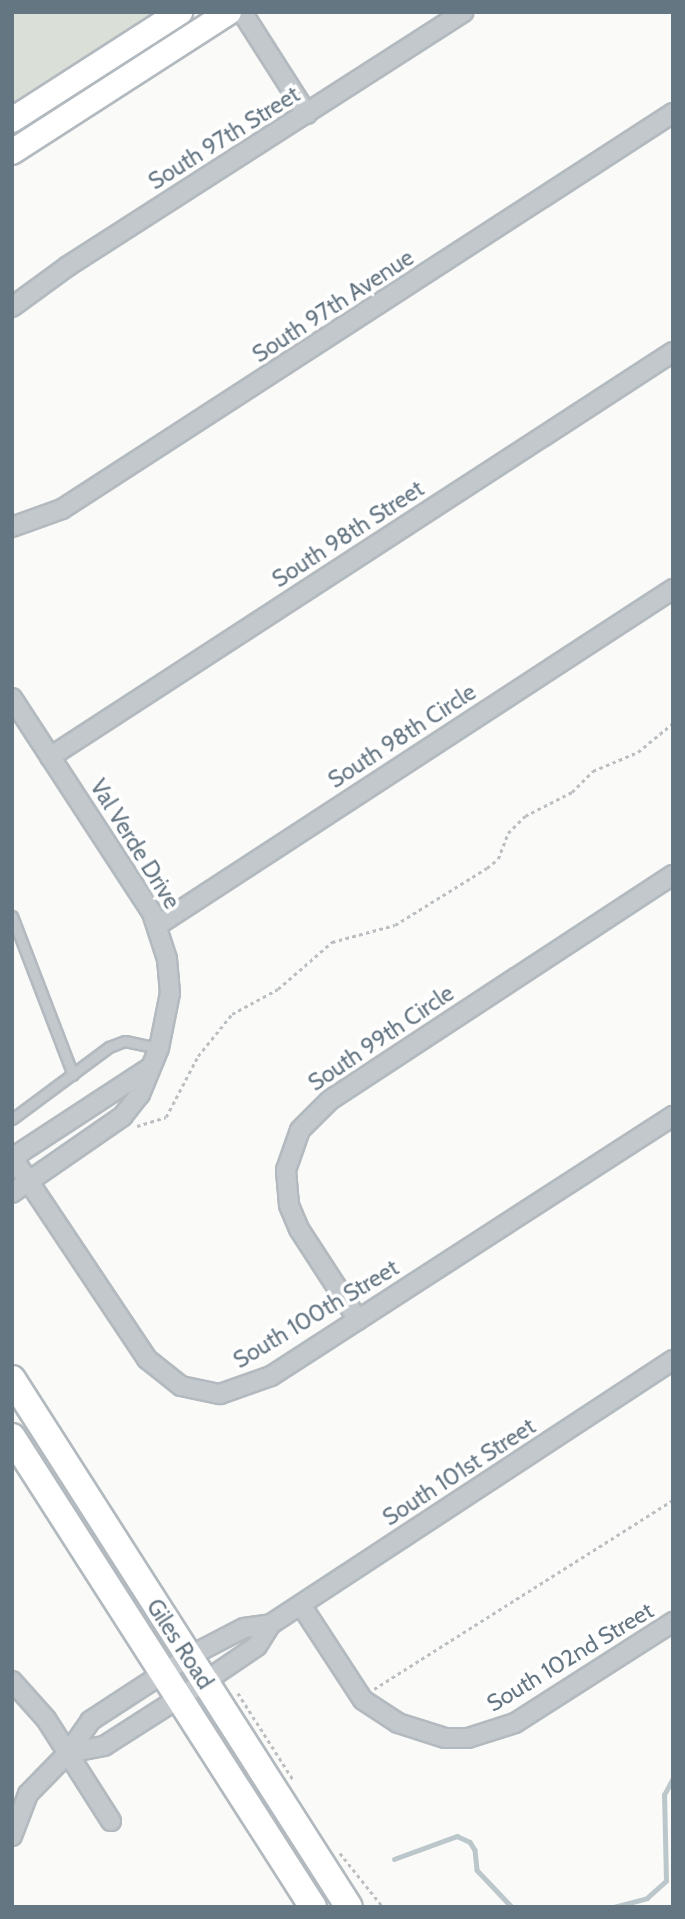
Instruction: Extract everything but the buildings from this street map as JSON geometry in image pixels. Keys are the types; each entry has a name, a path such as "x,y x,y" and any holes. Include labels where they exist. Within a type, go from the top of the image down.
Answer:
{"main road":[{"path":"12,120 180,12"},
{"path":"12,152 239,15"},
{"name":"Giles Road","path":"12,1379 349,1907"},
{"name":"Giles Road","path":"12,1437 313,1907"}],"street":[{"name":"South 97th Street","path":"12,307 68,266 463,12"},
{"path":"239,15 307,114"},
{"name":"South 97th Avenue","path":"12,527 62,509 673,113"},
{"name":"South 98th Street","path":"50,757 673,352"},
{"name":"South 98th Circle","path":"158,925 673,589"},
{"name":"Val Verde Drive","path":"12,698 158,925 170,981 159,1048 148,1069 140,1094 123,1116 12,1194"},
{"name":"South 99th Circle","path":"358,1321 299,1229 289,1205 286,1170 300,1130 330,1100 673,875"},
{"name":"Val Verde Drive","path":"12,1158 148,1069"},
{"name":"South 100th Street","path":"12,1158 136,1346 181,1386 220,1394 243,1389 358,1321 673,1116"},
{"name":"South 101st Street","path":"12,1836 28,1794 68,1754 90,1721 188,1657 244,1628 271,1624 673,1360"},
{"name":"South 102nd Street","path":"301,1605 363,1700 410,1728 445,1738 493,1732 538,1710 673,1622"},
{"name":"South 101st Street","path":"68,1754 104,1746 178,1699 257,1646 271,1624"},
{"path":"12,1681 41,1712 111,1821"}],"lane":[{"path":"12,916 72,1075"},
{"path":"12,1119 108,1047 125,1041 159,1048"}],"path":[{"path":"132,1126 146,1126 166,1116 198,1056 232,1014 278,989 332,942 395,925 487,868 498,859 508,834 524,816 572,792 593,771 638,752 673,723"},
{"path":"371,1691 673,1500"},
{"path":"332,1854 338,1850 383,1907"}],"shaded area":[{"path":"12,12 160,12 12,108"}],"waterway":[{"path":"614,1907 647,1898 666,1881 664,1795 673,1778"},
{"path":"394,1859 457,1836 470,1842 475,1850 477,1870 512,1907"}]}
